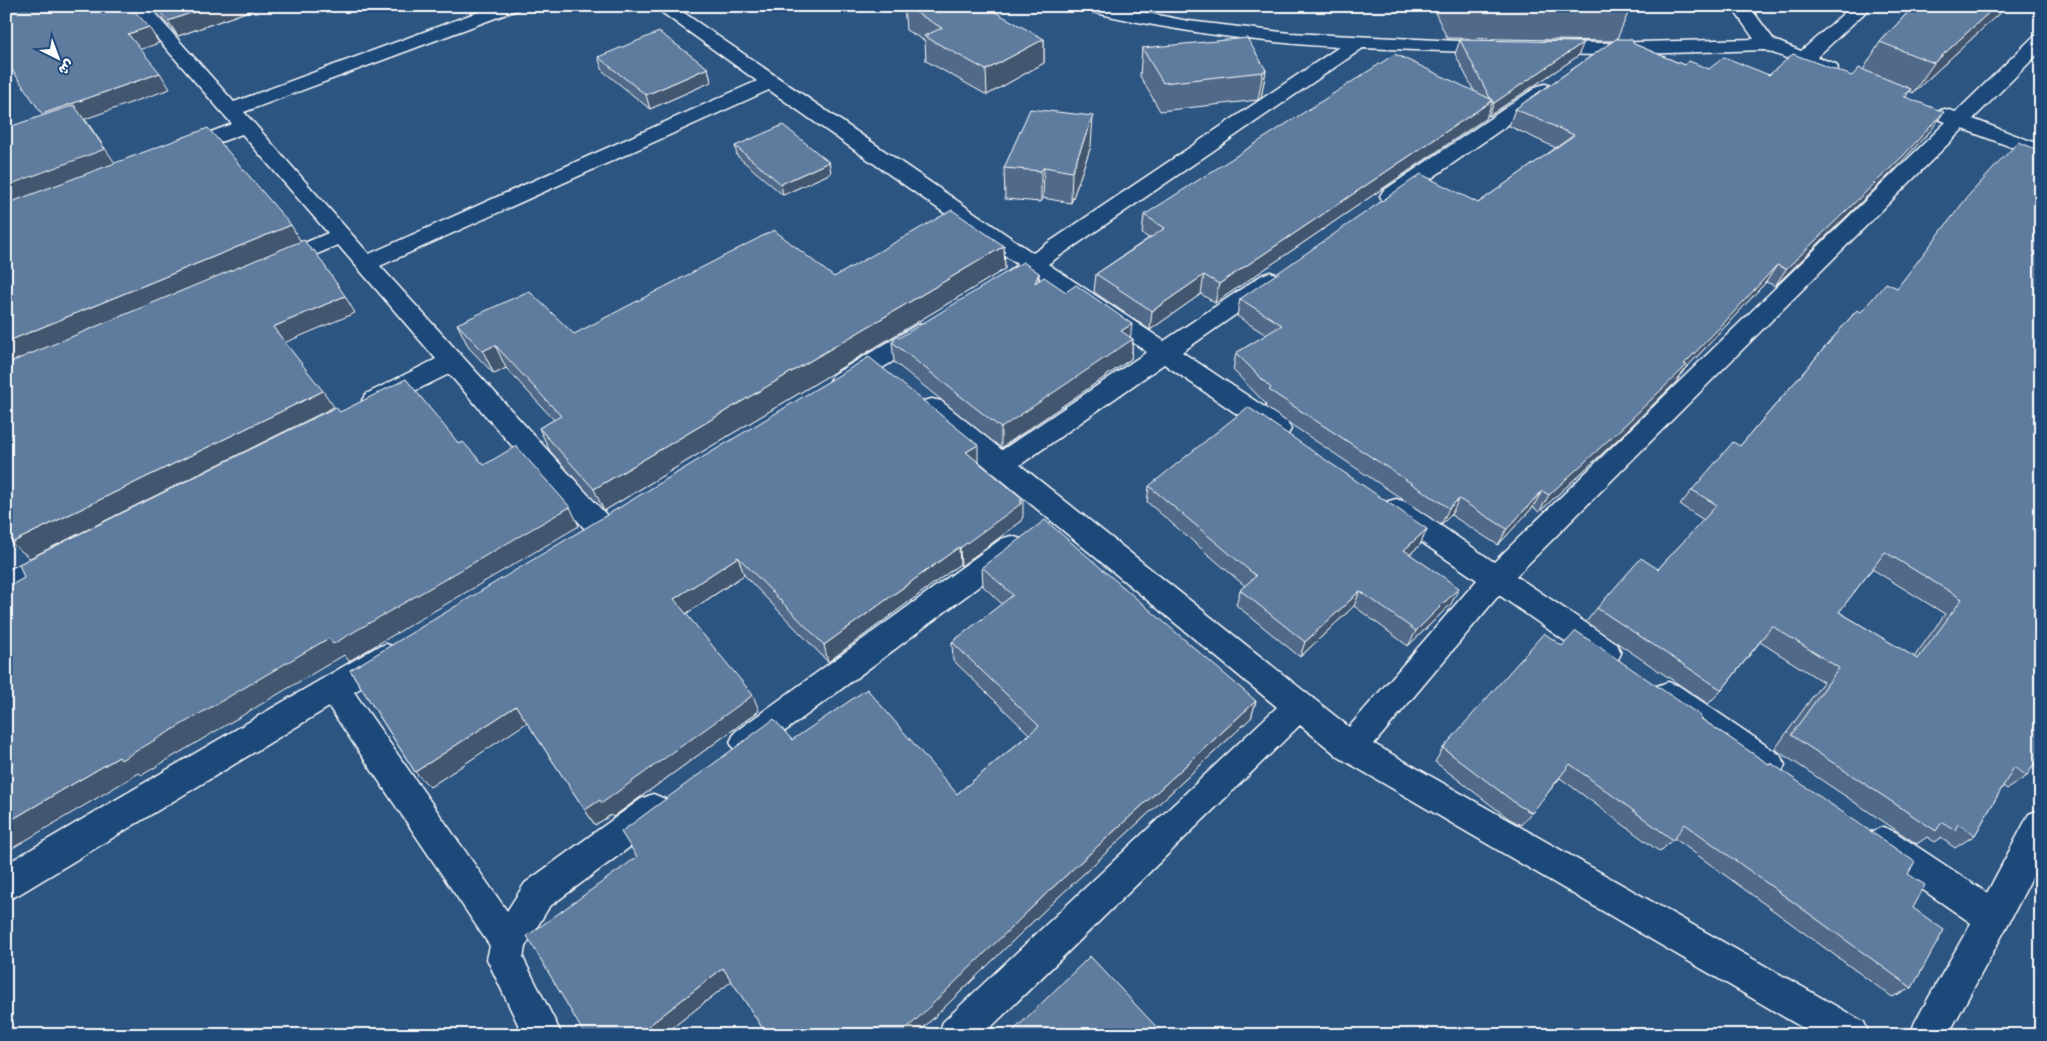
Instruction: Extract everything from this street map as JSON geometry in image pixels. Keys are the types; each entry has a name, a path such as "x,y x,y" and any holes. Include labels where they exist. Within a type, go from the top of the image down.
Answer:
{"street":[{"path":"138,6 601,528"},
{"path":"162,158 238,118 511,6"},
{"path":"662,6 1033,264 1294,441"},
{"path":"1088,6 1124,16 1211,30 1358,44 1604,49 1767,44 1850,76"},
{"path":"1740,6 1767,44"},
{"path":"1804,58 1863,6"},
{"path":"1351,748 1496,578 2041,40"},
{"path":"999,285 1033,264 1358,44"},
{"path":"1376,206 1604,49"},
{"path":"365,264 770,82"},
{"path":"1932,110 2041,152"},
{"path":"261,270 342,235"},
{"path":"1002,464 1287,268"},
{"path":"822,393 894,378 949,316"},
{"path":"354,411 452,362"},
{"path":"894,378 1351,748 1851,1035"},
{"path":"1375,496 1626,667"},
{"path":"722,760 1059,512"},
{"path":"6,585 78,549"},
{"path":"6,883 409,643"},
{"path":"1651,684 1790,779"},
{"path":"334,688 508,942"},
{"path":"956,1035 1299,706"},
{"path":"544,1035 505,959 508,942 538,895 674,795"},
{"path":"1928,1035 1993,918 2041,825"},
{"path":"1863,829 1993,918"}],"building":[{"path":"6,6 130,6 149,27 128,34 160,73 42,114 6,61"},
{"path":"155,6 210,6 168,21"},
{"path":"905,6 984,6 1044,39 986,70 924,36 942,28"},
{"path":"1456,6 1627,6 1629,11 1457,8"},
{"path":"1914,6 1996,6 1934,63 1880,42"},
{"path":"659,32 708,68 646,95 598,57"},
{"path":"1247,38 1266,70 1263,72 1163,83 1142,48"},
{"path":"1616,39 1631,39 1634,44 1684,65 1689,61 1709,69 1724,57 1769,75 1793,54 1852,76 1859,68 1911,89 1903,96 1944,112 1903,156 1786,269 1777,265 1684,364 1687,365 1628,422 1549,495 1542,491 1507,529 1459,499 1449,508 1269,390 1271,388 1236,353 1282,325 1240,299 1421,174 1478,203 1574,135 1515,109"},
{"path":"1460,40 1584,42 1494,103"},
{"path":"1395,54 1493,100 1219,284 1204,275 1152,311 1096,274 1165,228 1144,215"},
{"path":"74,105 105,149 6,186 6,128"},
{"path":"1030,109 1093,116 1072,172 1044,167 1041,171 1004,168"},
{"path":"783,125 829,162 781,184 735,146"},
{"path":"208,128 291,225 6,342 6,204"},
{"path":"2018,142 2041,151 2041,752 2027,776 2014,767 1975,835 1958,824 1955,830 1942,822 1936,831 1791,735 1839,668 1772,626 1722,690 1597,608 1641,558 1658,569 1717,505 1692,490 1733,442 1740,446 1857,310 1861,312 1886,283 1897,288 1969,195","holes":["1885,552 1962,599 1918,659 1839,612"]},
{"path":"952,210 1004,246 594,489 539,428 561,416 495,345 483,351 457,324 529,291 574,334 774,230 834,277"},
{"path":"304,240 312,251 314,250 345,296 273,327 323,391 11,543 6,530 6,364"},
{"path":"1023,262 1039,273 1035,283 1044,277 1066,292 1076,285 1132,324 1121,331 1133,339 1001,428 892,342"},
{"path":"869,357 978,445 966,452 1023,499 1020,501 1022,503 824,645 738,557 674,599 753,695 602,803 600,800 585,810 516,706 415,772 350,670"},
{"path":"406,379 459,444 463,442 484,465 516,446 570,507 333,644 329,638 121,760 119,757 6,823 6,588 24,578 19,564 336,407 340,412"},
{"path":"1248,407 1427,529 1404,550 1459,588 1416,631 1360,591 1305,642 1240,590 1256,576 1149,486"},
{"path":"1045,520 1256,701 1050,890 899,1035 767,1035 723,968 637,1035 585,1035 527,936 637,857 621,832 774,719 792,740 867,689 957,794 1039,726 952,642 1013,595 982,567"},
{"path":"1576,631 1701,716 1700,718 1770,765 1771,763 1915,862 1908,874 1925,885 1913,908 1944,930 1912,988 1685,824 1673,840 1570,764 1532,813 1518,805 1443,748 1544,633 1562,646"},
{"path":"1090,956 1164,1035 1009,1035"}]}
